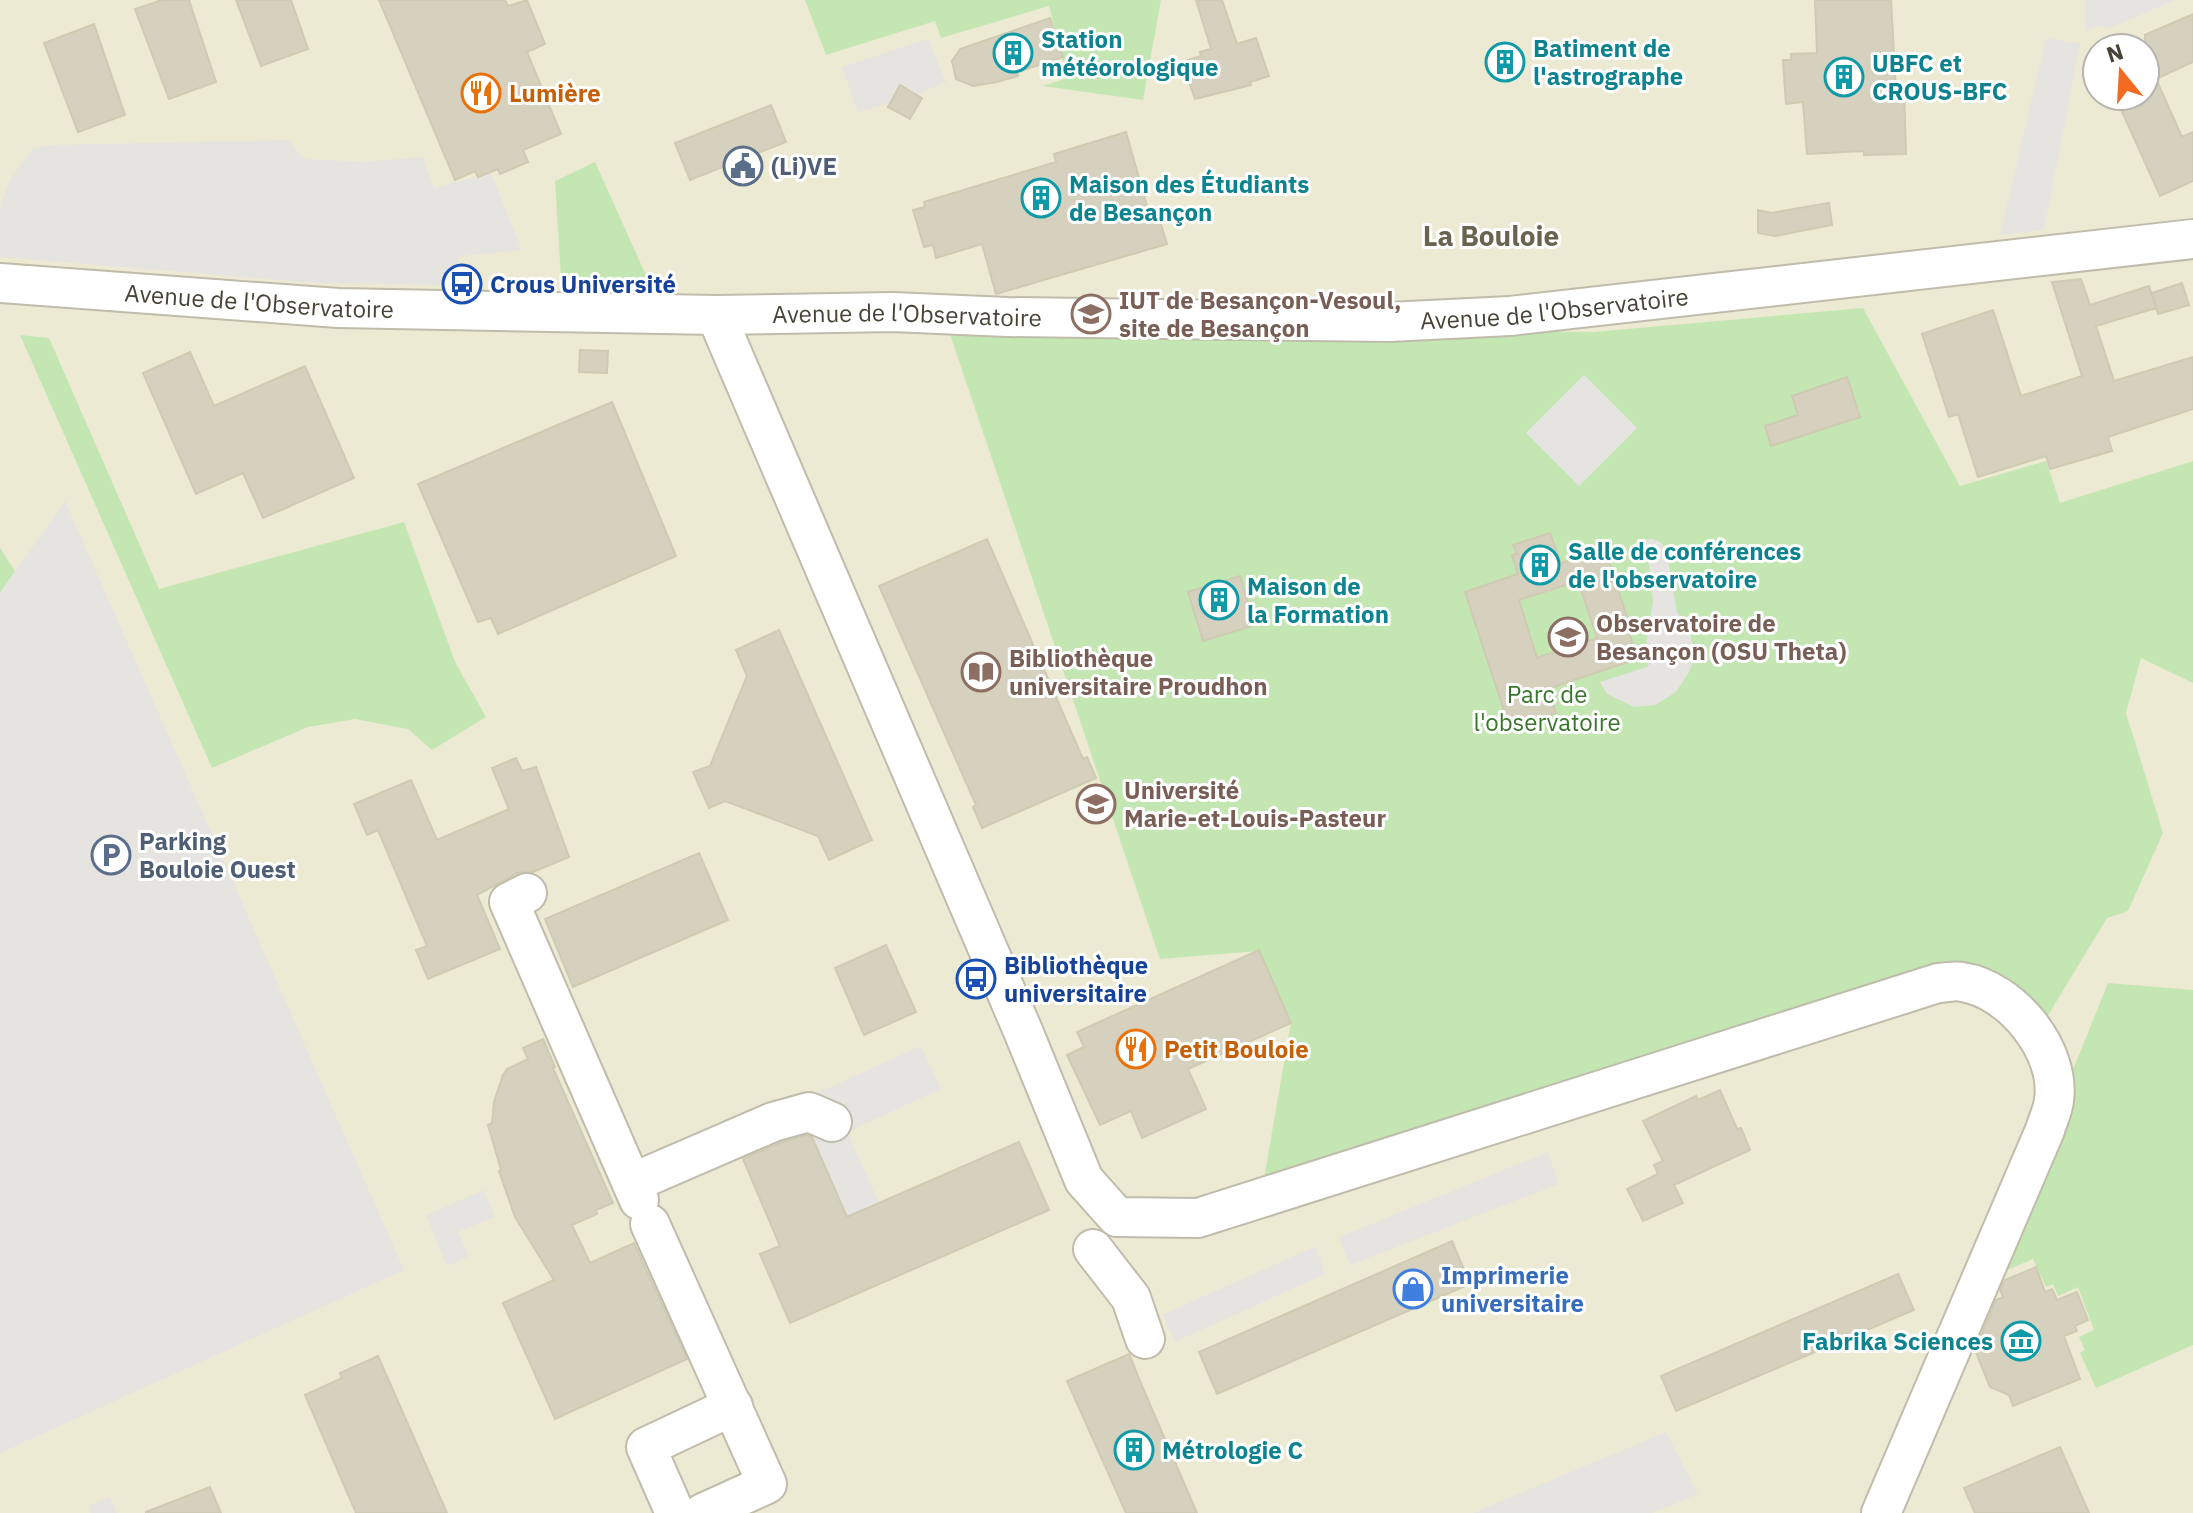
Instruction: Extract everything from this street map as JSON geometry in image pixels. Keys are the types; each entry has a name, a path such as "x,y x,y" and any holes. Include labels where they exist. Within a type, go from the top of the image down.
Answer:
{"street":[{"name":"Avenue de l'Observatoire","path":"0,283 338,308 716,315 893,312 1007,317 1389,322 1510,316 2193,239"},
{"path":"716,315 1084,1180 1117,1217 1198,1218 1938,983 1962,981 1995,993 2016,1010 2033,1029 2049,1059 2054,1098 2045,1130 1881,1513"},
{"path":"527,893 509,902 767,1484 703,1513"},
{"path":"640,1202 773,1122 809,1112 832,1122"},
{"path":"1093,1249 1131,1298 1145,1339"},
{"path":"675,1513 646,1447 733,1406"}],"shaded area":[{"name":"Université Marie-et-Louis-Pasteur","path":"0,0 2193,0 2193,1513 0,1513"},
{"path":"2085,0 2175,0 2108,29 2102,25 2086,31"},
{"path":"2046,38 2080,44 2044,230 2000,235"},
{"path":"928,39 946,82 914,96 858,112 842,67"},
{"path":"291,140 297,152 306,159 362,162 422,157 434,188 491,173 522,250 460,256 453,285 316,283 0,257 3,198 10,180 32,149 52,145"},
{"path":"1584,375 1637,428 1579,486 1526,433"},
{"name":"Parking Bouloie Ouest","path":"65,501 404,1270 0,1453 0,593"},
{"path":"1652,539 1666,548 1677,612 1689,630 1695,655 1689,672 1676,692 1655,705 1634,707 1607,694 1600,682 1647,667 1652,661 1653,654 1646,645 1653,601 1646,540"},
{"path":"921,1046 941,1089 847,1132 879,1203 847,1217 795,1103"},
{"path":"1548,1152 1559,1184 1350,1265 1339,1237"},
{"path":"484,1190 495,1217 458,1232 469,1257 447,1266 426,1215"},
{"path":"1316,1246 1325,1274 1175,1342 1162,1315"},
{"path":"1666,1432 1698,1494 1652,1513 1473,1513"},
{"path":"110,1497 117,1513 91,1513 88,1506"}],"green space":[{"path":"805,0 1161,0 1143,100 1043,86 1067,78 1049,6 941,38 935,21 826,55"},
{"path":"595,162 649,282 561,278 555,181"},
{"name":"Parc de l'observatoire","path":"1863,308 1960,486 2046,461 2060,503 2193,461 2193,683 2141,658 2126,713 2163,833 2128,911 2107,918 2047,1017 2004,976 1967,969 1261,1196 1291,1022 1259,951 1160,959 948,328 1594,332"},
{"path":"20,335 49,338 159,589 404,522 455,662 486,717 432,750 408,729 355,719 308,727 212,768"},
{"path":"0,548 15,571 0,593"},
{"path":"2108,983 2193,990 2193,1345 2096,1388 2080,1353 2085,1350 2079,1337 2094,1330 2078,1287 2058,1296 2053,1284 2046,1287 2033,1259 1989,1278"}],"building":[{"path":"162,0 189,0 216,82 169,99 135,9"},
{"path":"236,0 291,0 308,49 261,66"},
{"name":"Lumière","path":"379,0 505,0 508,6 527,0 545,44 527,52 561,134 523,150 528,162 500,174 498,169 478,177 475,171 455,180"},
{"path":"1196,0 1222,0 1237,44 1256,38 1269,76 1250,82 1251,85 1195,99 1182,62 1211,49"},
{"name":"UBFC et CROUS-BFC","path":"1815,0 1891,0 1896,91 1904,90 1906,154 1864,155 1864,151 1807,154 1803,102 1786,104 1783,60 1791,60 1791,54 1817,53"},
{"path":"2193,14 2193,62 2161,77 2161,32 2152,32"},
{"name":"Station météorologique","path":"1050,18 1063,57 997,82 973,86 956,79 952,61 960,49"},
{"path":"94,24 125,115 78,132 44,43"},
{"name":"Batiment de l'astrographe","path":"1497,45 1518,60 1518,71 1510,79 1499,78 1492,70"},
{"path":"900,85 922,98 910,119 888,107"},
{"path":"2161,90 2182,137 2193,132 2193,181 2160,196 2122,112 2161,112"},
{"path":"771,105 786,142 690,180 675,143"},
{"name":"Maison des Étudiants de Besançon","path":"1126,132 1152,224 1160,221 1167,244 996,294 982,244 936,258 933,245 924,247 913,210 925,207 924,202 1056,162 1054,154"},
{"path":"1829,203 1832,225 1775,236 1758,233 1758,210 1771,213"},
{"path":"2081,279 2090,305 2149,286 2156,308 2096,326 2114,381 2193,357 2193,409 2108,437 2112,451 2050,469 2046,456 1978,477 1958,414 1949,417 1922,334 1993,310 2021,396 2082,376 2052,282"},
{"path":"2182,283 2189,305 2158,314 2152,293"},
{"path":"580,350 608,351 607,373 579,372"},
{"path":"190,352 214,406 305,366 354,478 263,518 243,473 196,494 143,373"},
{"path":"1847,377 1860,417 1771,446 1765,426 1798,415 1792,396"},
{"path":"612,402 676,556 498,634 491,618 478,622 418,484"},
{"path":"1550,533 1561,563 1605,549 1635,651 1628,654 1631,661 1548,689 1556,713 1510,729 1465,592 1518,574 1512,555 1517,554 1513,545","holes":["1578,581 1597,638 1537,658 1519,600"]},
{"name":"Bibliothèque universitaire Proudhon","path":"987,539 1083,759 1087,757 1096,778 982,828 973,807 976,805 879,586"},
{"name":"Maison de la Formation","path":"1240,576 1255,625 1203,641 1188,592"},
{"path":"779,630 872,840 829,860 818,836 725,801 709,808 693,772 710,766 747,676 736,650"},
{"path":"516,758 522,771 536,767 569,857 533,872 517,873 477,895 500,949 428,979 416,950 427,946 378,830 367,835 354,804 411,780 437,840 509,809 492,768"},
{"path":"699,853 728,920 573,987 545,919"},
{"path":"886,945 916,1012 864,1035 835,968"},
{"path":"1259,950 1291,1023 1188,1069 1206,1109 1142,1138 1131,1111 1100,1125 1067,1055 1084,1047 1077,1032"},
{"path":"543,1039 613,1203 572,1225 590,1263 634,1243 687,1359 555,1419 503,1303 554,1280 515,1217 488,1125 492,1123 494,1102 503,1075 507,1069 528,1059 523,1048"},
{"path":"1720,1090 1750,1150 1674,1185 1683,1203 1643,1221 1627,1189 1658,1174 1654,1165 1663,1161 1643,1121 1696,1096 1698,1100"},
{"path":"807,1135 812,1137 847,1217 1019,1142 1049,1210 790,1323 760,1254 780,1246 743,1159"},
{"path":"1452,1241 1470,1284 1217,1394 1199,1352"},
{"name":"Fabrika Sciences","path":"2036,1267 2045,1292 2052,1289 2057,1300 2077,1292 2088,1320 2075,1326 2077,1331 2064,1336 2080,1379 2013,1406 2009,1395 1990,1387 1975,1350 1996,1300 2003,1297 2000,1290 2005,1280"},
{"path":"1898,1274 1914,1310 1676,1411 1661,1376"},
{"name":"Métrologie C","path":"1129,1354 1197,1513 1126,1513 1067,1381"},
{"path":"378,1356 447,1513 356,1513 305,1395 342,1378 340,1373"},
{"path":"2060,1447 2089,1513 1975,1513 1964,1488"},
{"path":"210,1487 221,1513 146,1513 146,1512"}],"place":[{"name":"Station météorologique","path":"1013,53"},
{"name":"Batiment de l'astrographe","path":"1505,62"},
{"name":"UBFC et CROUS-BFC","path":"1844,77"},
{"name":"Lumière","path":"481,93"},
{"name":"(Li)VE","path":"743,166"},
{"name":"Maison des Étudiants de Besançon","path":"1041,198"},
{"name":"Crous Université","path":"462,284"},
{"name":"IUT de Besançon-Vesoul, site de Besançon","path":"1091,314"},
{"name":"Salle de conférences de l'observatoire","path":"1540,565"},
{"name":"Maison de la Formation","path":"1219,600"},
{"name":"Observatoire de Besançon (OSU Theta)","path":"1568,637"},
{"name":"Bibliothèque universitaire Proudhon","path":"981,672"},
{"name":"Université Marie-et-Louis-Pasteur","path":"1096,804"},
{"name":"Parking Bouloie Ouest","path":"111,855"},
{"name":"Bibliothèque universitaire","path":"976,979"},
{"name":"Petit Bouloie","path":"1136,1049"},
{"name":"Imprimerie universitaire","path":"1413,1289"},
{"name":"Fabrika Sciences","path":"2021,1341"},
{"name":"Métrologie C","path":"1134,1450"}],"district":[{"name":"La Bouloie","path":"1491,235"}]}
